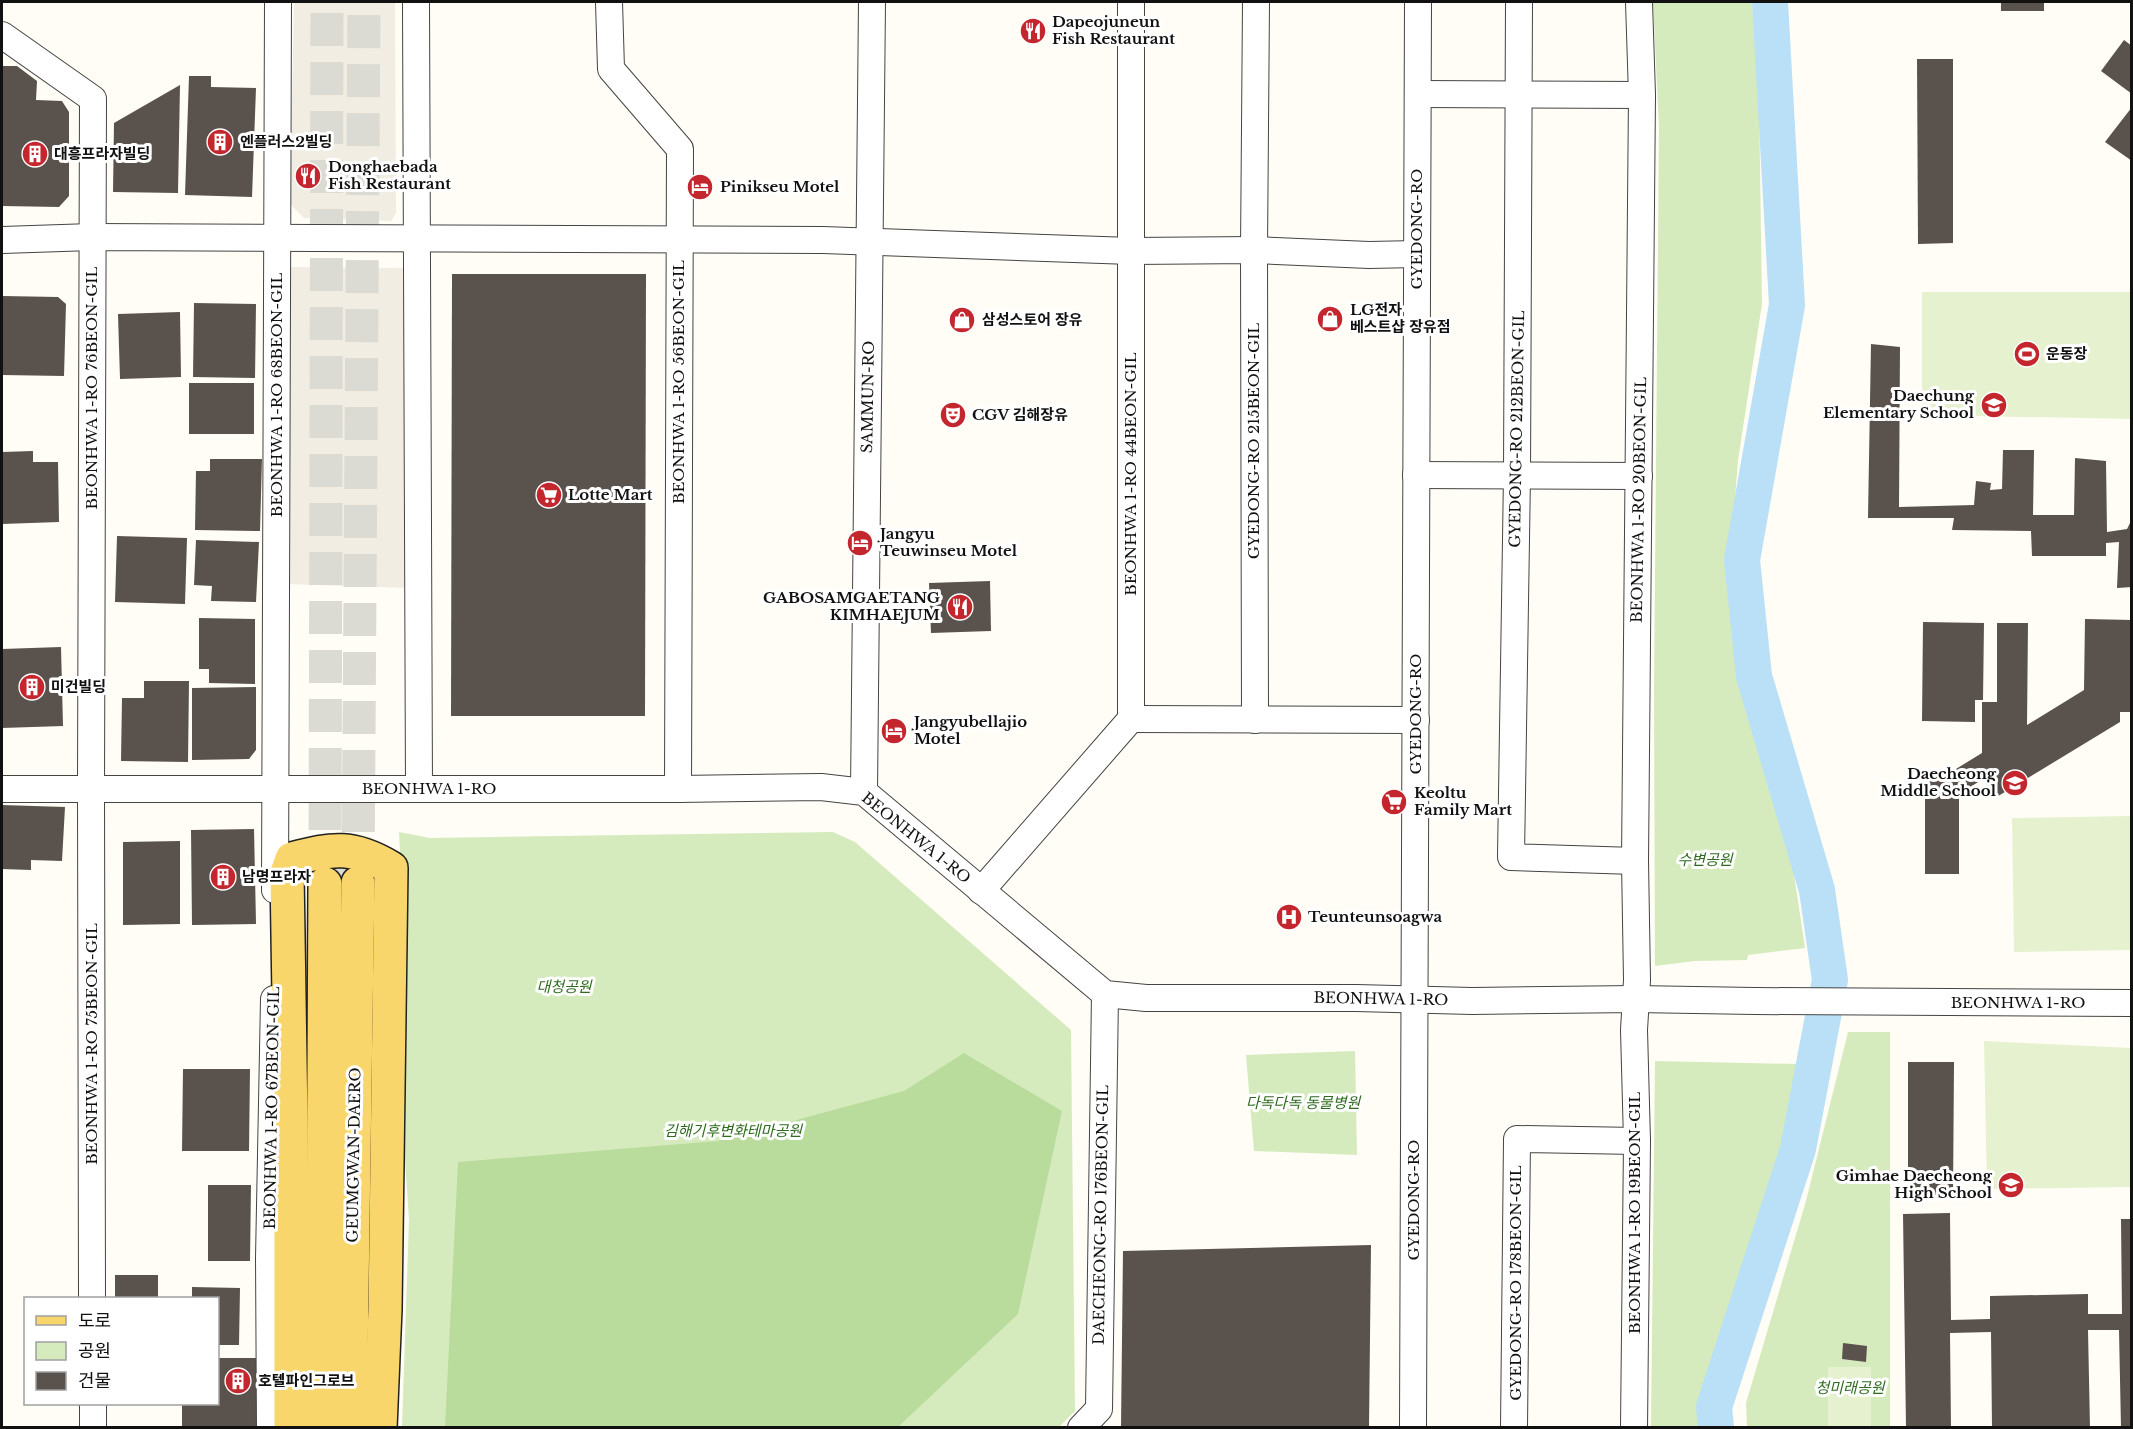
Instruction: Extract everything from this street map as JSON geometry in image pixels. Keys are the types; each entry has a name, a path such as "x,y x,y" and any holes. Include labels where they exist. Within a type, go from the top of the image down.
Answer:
{"main road":[{"path":"291,1428 291,1122 287,873 292,860 315,853 345,849 374,858 391,868 385,1309 380,1428"},
{"name":"GEUMGWAN-DAERO","path":"350,1428 358,883"},
{"name":"GEUMGWAN-DAERO","path":"319,1428 324,1263 325,884"}],"street":[{"name":"BEONHWA 1-RO 68BEON-GIL","path":"277,789 279,2"},
{"path":"416,2 419,789"},
{"name":"BEONHWA 1-RO 56BEON-GIL","path":"609,2 611,69 680,149 678,789"},
{"name":"SAMMUN-RO","path":"864,792 872,2"},
{"name":"BEONHWA 1-RO 44BEON-GIL","path":"1131,2 1131,719"},
{"name":"GYEDONG-RO 215BEON-GIL","path":"1255,720 1256,2"},
{"name":"GYEDONG-RO","path":"1413,1428 1418,2"},
{"name":"GYEDONG-RO 212BEON-GIL","path":"1519,2 1517,475 1511,857 1635,861"},
{"name":"BEONHWA 1-RO 20BEON-GIL","path":"1635,999 1642,95 1639,2"},
{"name":"BEONHWA 1-RO 76BEON-GIL","path":"2,36 93,99 91,789"},
{"path":"1418,94 1642,95"},
{"path":"2,240 92,237 679,238 823,240 1131,250 1417,254"},
{"path":"1416,475 1639,476"},
{"path":"981,891 1131,719 1416,720"},
{"name":"BEONHWA 1-RO","path":"2,789 821,787 864,792 1105,994 1146,998 1472,1001 1635,999 2132,1003"},
{"name":"BEONHWA 1-RO 75BEON-GIL","path":"91,789 92,1297"},
{"name":"BEONHWA 1-RO 67BEON-GIL","path":"270,1428 269,1258 277,789"},
{"name":"DAECHEONG-RO 176BEON-GIL","path":"1080,1428 1099,1409 1105,994"},
{"name":"BEONHWA 1-RO 19BEON-GIL","path":"1634,1428 1637,1141 1635,999"},
{"name":"GYEDONG-RO 178BEON-GIL","path":"1514,1428 1517,1139 1637,1141"},
{"path":"93,1405 93,1428"}],"green space":[{"name":"수변공원","path":"1653,2 1752,2 1759,98 1762,304 1738,460 1729,577 1743,656 1788,835 1805,948 1748,955 1747,960 1695,961 1655,966 1654,689 1659,127"},
{"name":"운동장","path":"1922,292 2131,292 2131,419 1922,415"},
{"path":"2131,816 2131,950 2014,952 2012,818"},
{"name":"김해기후변화테마공원","path":"399,832 430,838 833,832 855,842 1071,1030 1075,1411 1058,1428 402,1427 409,1219 399,1075 404,925"},
{"name":"청미래공원","path":"1848,1032 1890,1032 1890,1427 1747,1427 1746,1403 1806,1201"},
{"path":"1984,1041 2131,1048 2131,1187 1987,1189"},
{"name":"다독다독 동물병원","path":"1355,1051 1357,1155 1254,1151 1246,1055"},
{"path":"964,1053 1062,1111 1018,1314 898,1427 445,1427 458,1162 718,1141 904,1091"},
{"path":"1655,1061 1797,1064 1784,1150 1702,1399 1702,1427 1651,1427"},
{"name":"청미래공원","path":"1828,1367 1871,1367 1871,1427 1828,1427"}],"shaded area":[{"path":"294,2 395,2 396,213 391,221 304,218 290,204"},
{"path":"290,267 412,268 411,588 285,584"}],"building":[{"path":"2001,2 2044,2 2044,11 2001,11"},
{"path":"2124,40 2132,46 2132,94 2101,71"},
{"path":"1917,59 1953,59 1953,243 1918,244"},
{"name":"대흥프라자빌딩","path":"2,66 17,66 37,81 36,100 62,101 69,112 69,196 59,207 2,206"},
{"name":"엔플러스2빌딩","path":"189,76 211,76 211,87 256,88 252,197 185,195"},
{"path":"180,85 178,193 113,192 114,123"},
{"path":"2132,107 2132,161 2105,142"},
{"name":"Lotte Mart","path":"452,274 646,274 645,716 451,716"},
{"path":"3,296 58,297 66,304 64,376 2,375"},
{"path":"194,303 256,304 255,378 193,377"},
{"path":"180,312 181,377 120,379 118,314"},
{"name":"Daechung Elementary School","path":"1871,344 1900,347 1899,507 1974,505 1976,481 1991,483 1990,490 2002,489 2003,450 2034,450 2033,515 2074,515 2075,458 2106,461 2107,532 2127,529 2132,519 2132,587 2117,588 2119,542 2106,543 2106,556 2032,556 2031,531 1952,530 1954,518 1868,518"},
{"path":"189,383 254,383 254,434 189,434"},
{"path":"33,451 33,462 58,462 59,522 2,524 2,452"},
{"path":"210,459 262,459 260,531 195,530 196,471 210,471"},
{"path":"117,536 187,538 185,604 115,602"},
{"path":"196,540 259,542 256,602 211,601 212,586 194,585"},
{"name":"GABOSAMGAETANG KIMHAEJUM","path":"990,581 991,631 931,633 929,583"},
{"path":"199,618 255,619 255,684 209,683 209,669 199,669"},
{"path":"2085,619 2132,620 2132,712 2120,712 2120,722 1995,798 1983,779 1959,794 1959,874 1925,874 1925,780 1938,780 1982,753 1982,702 1997,702 1997,623 2028,623 2027,725 2084,690"},
{"path":"1923,622 1984,623 1983,700 1975,700 1975,722 1922,721"},
{"name":"미건빌딩","path":"61,647 63,726 2,728 2,649"},
{"path":"144,681 189,681 188,762 121,761 122,698 144,698"},
{"path":"256,687 256,750 249,759 192,760 192,688"},
{"path":"2,805 65,807 62,861 31,860 31,870 2,869"},
{"name":"남명프라자","path":"254,829 256,924 192,925 191,830"},
{"path":"180,841 180,924 123,925 123,842"},
{"path":"1908,1062 1954,1062 1953,1195 1908,1195"},
{"path":"183,1069 250,1069 249,1151 182,1151"},
{"path":"208,1185 251,1185 250,1261 208,1261"},
{"path":"1950,1213 1951,1320 1990,1319 1990,1296 2088,1294 2088,1314 2122,1314 2121,1219 2132,1219 2132,1428 2121,1428 2119,1330 2088,1330 2090,1428 1992,1428 1991,1332 1950,1333 1951,1428 1906,1428 1903,1214"},
{"path":"1371,1245 1369,1428 1121,1428 1123,1251"},
{"path":"115,1275 158,1275 158,1297 115,1297"},
{"path":"192,1287 240,1288 239,1345 219,1345 219,1297 192,1297"},
{"path":"1843,1343 1867,1346 1866,1362 1842,1359"},
{"name":"호텔파인그로브","path":"219,1358 259,1358 259,1428 182,1428 182,1405 219,1405"}],"waterway":[{"path":"1716,1428 1714,1407 1798,1149 1830,980 1817,890 1754,676 1742,560 1787,305 1770,2"}],"tunnel":[{"path":"325,879 327,2"},
{"path":"358,881 364,2"}],"place":[{"name":"Dapeojuneun Fish Restaurant","path":"1033,31"},
{"name":"엔플러스2빌딩","path":"220,142"},
{"name":"대흥프라자빌딩","path":"35,154"},
{"name":"Donghaebada Fish Restaurant","path":"308,176"},
{"name":"Pinikseu Motel","path":"700,187"},
{"name":"LG전자 베스트샵 장유점","path":"1330,319"},
{"name":"삼성스토어 장유","path":"962,320"},
{"name":"운동장","path":"2027,354"},
{"name":"Daechung Elementary School","path":"1994,405"},
{"name":"CGV 김해장유","path":"953,415"},
{"name":"Lotte Mart","path":"549,495"},
{"name":"Jangyu Teuwinseu Motel","path":"860,543"},
{"name":"GABOSAMGAETANG KIMHAEJUM","path":"960,607"},
{"name":"미건빌딩","path":"32,687"},
{"name":"Jangyubellajio Motel","path":"894,731"},
{"name":"Daecheong Middle School","path":"2015,783"},
{"name":"Keoltu Family Mart","path":"1394,802"},
{"name":"남명프라자","path":"223,877"},
{"name":"Teunteunsoagwa","path":"1289,917"},
{"name":"Gimhae Daecheong High School","path":"2011,1185"},
{"name":"호텔파인그로브","path":"238,1381"}],"park label":[{"name":"대청공원","path":"564,987"}]}
